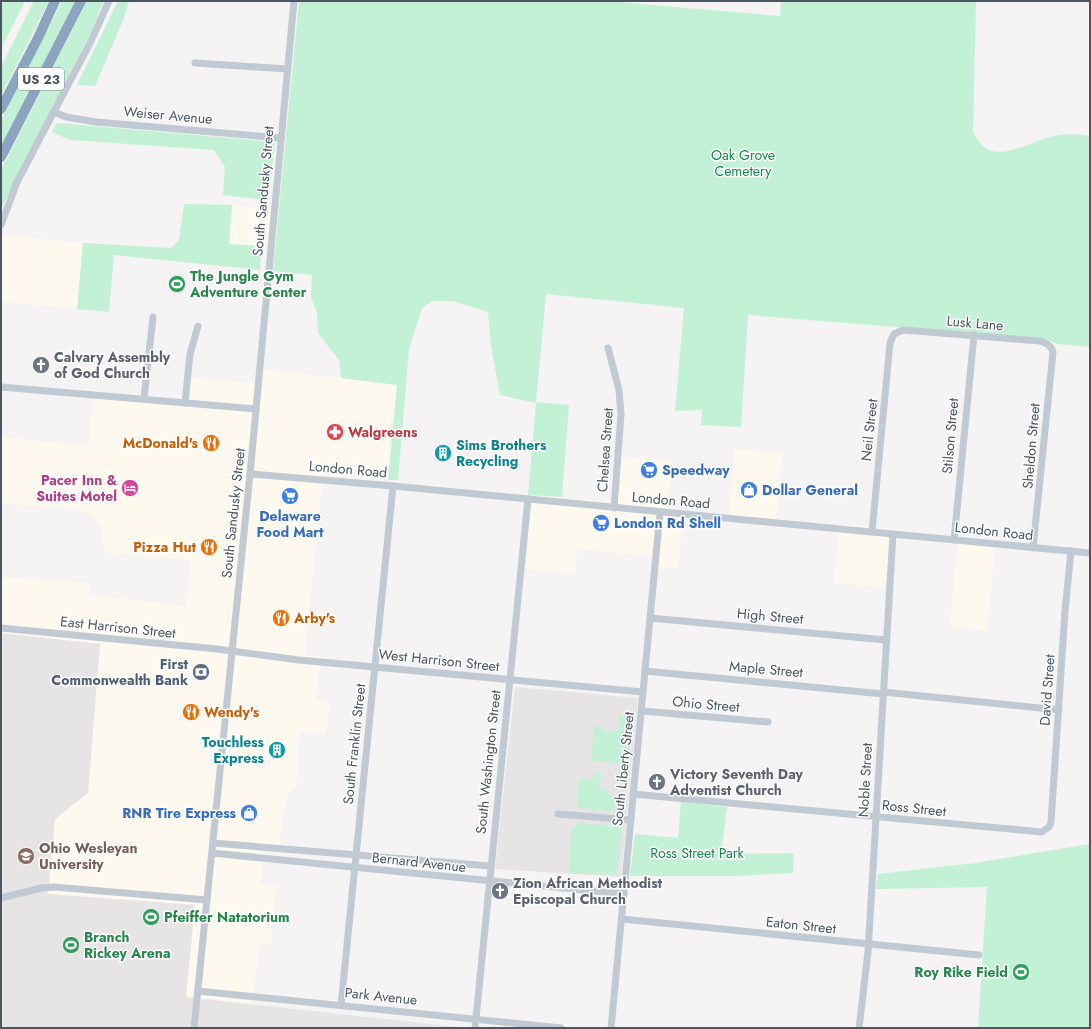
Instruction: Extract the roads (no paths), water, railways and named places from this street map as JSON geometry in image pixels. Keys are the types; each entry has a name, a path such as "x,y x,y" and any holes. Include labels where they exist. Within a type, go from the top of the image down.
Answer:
{"highway":[{"name":"US 23","path":"1,109 41,33 55,1"},
{"name":"US 23","path":"1,157 81,1"}],"street":[{"path":"1,225 17,182 91,41 109,1"},
{"name":"South Sandusky Street","path":"194,1028 250,474 294,1"},
{"path":"195,63 287,69"},
{"name":"Weiser Avenue","path":"54,112 66,117 96,122 281,138"},
{"path":"144,399 153,317"},
{"path":"185,403 190,354 198,326"},
{"name":"Lusk Lane","path":"896,332 903,330 974,335 1045,342 1051,347"},
{"name":"Neil Street","path":"872,532 890,343 896,332"},
{"name":"Stilson Street","path":"954,540 974,335"},
{"name":"Sheldon Street","path":"1033,548 1053,355 1051,347"},
{"name":"Chelsea Street","path":"608,348 619,390 622,414 614,508"},
{"path":"1,387 256,409"},
{"name":"London Road","path":"250,474 393,486 660,513 1090,553"},
{"name":"South Franklin Street","path":"340,1005 393,486"},
{"name":"South Washington Street","path":"475,1028 490,866 528,499"},
{"name":"South Liberty Street","path":"611,1028 660,513"},
{"name":"Noble Street","path":"860,1028 868,944 886,640 894,534"},
{"name":"David Street","path":"1048,829 1051,822 1071,551"},
{"name":"High Street","path":"650,618 886,640"},
{"name":"East Harrison Street","path":"1,628 232,651"},
{"name":"West Harrison Street","path":"232,651 374,667 643,692"},
{"name":"Maple Street","path":"645,671 1059,710"},
{"name":"Ohio Street","path":"642,710 768,722"},
{"name":"Ross Street","path":"633,794 1035,833 1048,829"},
{"path":"558,814 631,820"},
{"name":"Bernard Avenue","path":"213,843 490,866"},
{"name":"Bernard Avenue","path":"212,853 624,894"},
{"path":"1,898 41,888 54,887 207,900"},
{"name":"Eaton Street","path":"622,919 979,955"},
{"name":"Park Avenue","path":"198,991 561,1028"}],"place":[{"name":"The Jungle Gym Adventure Center","path":"177,284"},
{"name":"Calvary Assembly of God Church","path":"41,365"},
{"name":"Walgreens","path":"335,432"},
{"name":"McDonald's","path":"211,443"},
{"name":"Sims Brothers Recycling","path":"443,453"},
{"name":"Speedway","path":"649,470"},
{"name":"Pacer Inn & Suites Motel","path":"130,488"},
{"name":"Dollar General","path":"749,490"},
{"name":"Delaware Food Mart","path":"290,496"},
{"name":"London Rd Shell","path":"601,523"},
{"name":"Pizza Hut","path":"209,547"},
{"name":"Arby's","path":"281,618"},
{"name":"First Commonwealth Bank","path":"201,672"},
{"name":"Wendy's","path":"191,712"},
{"name":"Touchless Express","path":"277,750"},
{"name":"Victory Seventh Day Adventist Church","path":"657,782"},
{"name":"RNR Tire Express","path":"249,813"},
{"name":"Ohio Wesleyan University","path":"26,856"},
{"name":"Zion African Methodist Episcopal Church","path":"500,891"},
{"name":"Pfeiffer Natatorium","path":"151,917"},
{"name":"Branch Rickey Arena","path":"71,945"},
{"name":"Roy Rike Field","path":"1021,972"}],"park label":[{"name":"Oak Grove Cemetery","path":"743,164"},
{"name":"Ross Street Park","path":"697,853"}]}
